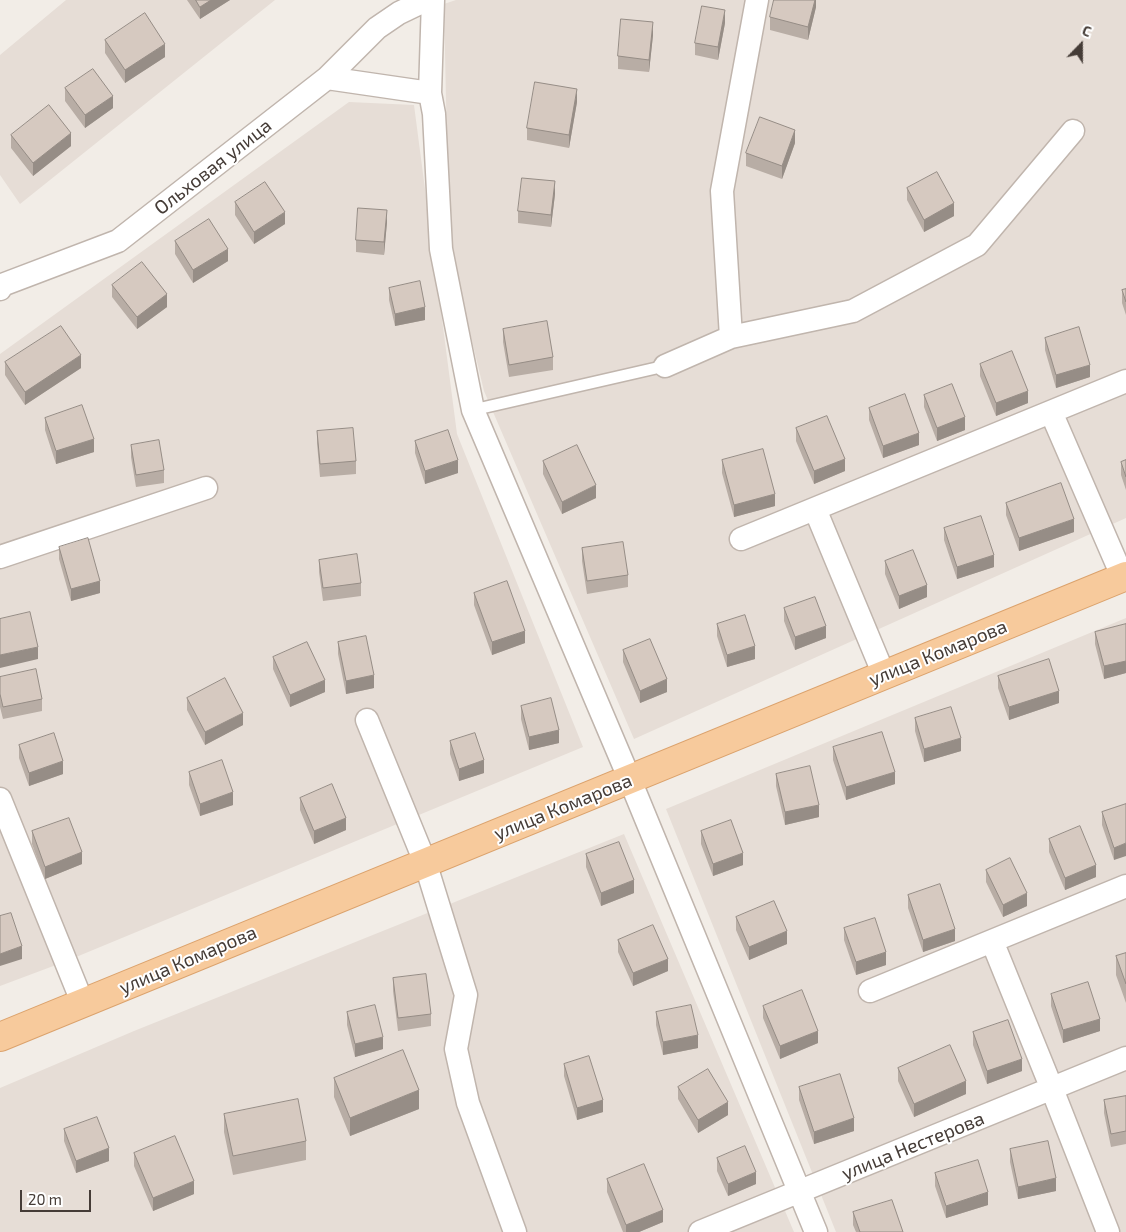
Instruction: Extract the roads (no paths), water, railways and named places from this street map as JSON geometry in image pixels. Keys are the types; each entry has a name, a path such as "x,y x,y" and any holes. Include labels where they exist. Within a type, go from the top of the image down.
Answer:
{"main road":[{"name":"улица Комарова","path":"0,1037 1124,577"}],"street":[{"name":"Ольховая улица","path":"1,284 118,241 328,78 377,28 399,13 426,0"},
{"path":"433,0 430,93 434,114 441,249 474,410 630,780 816,1232"},
{"path":"731,337 722,190 757,0"},
{"path":"328,78 430,93"},
{"path":"665,366 731,337 852,312 977,245 1073,131"},
{"path":"740,539 1126,381"},
{"path":"1051,412 1124,577"},
{"path":"0,557 206,488"},
{"path":"815,508 884,675"},
{"path":"367,720 425,862 466,995 456,1048 468,1103 515,1232"},
{"path":"2,812 83,1004"},
{"path":"870,991 1126,886"},
{"path":"992,941 1108,1232"},
{"name":"улица Нестерова","path":"700,1232 1126,1058"}],"lane":[{"path":"474,410 665,366"}]}
